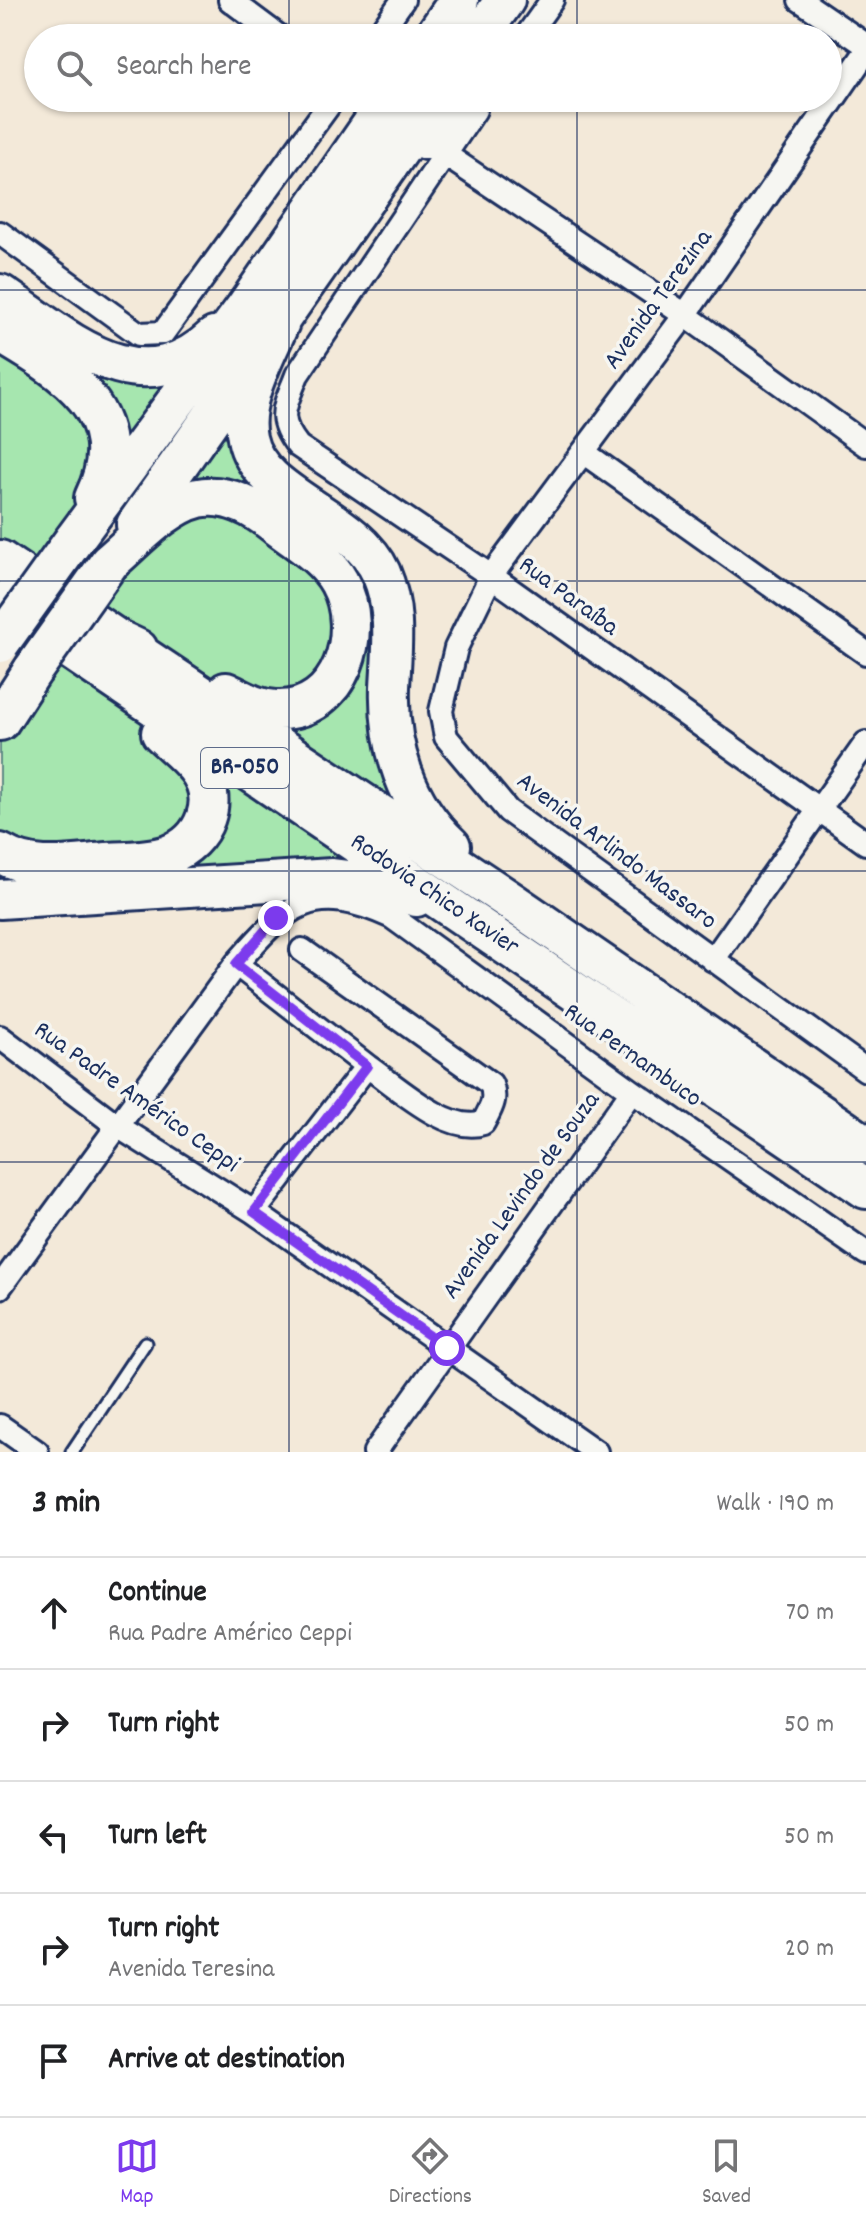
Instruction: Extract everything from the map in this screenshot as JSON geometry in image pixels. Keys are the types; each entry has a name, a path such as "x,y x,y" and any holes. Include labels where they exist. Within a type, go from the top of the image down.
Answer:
{"highway":[{"path":"428,24 441,0"},
{"path":"443,24 459,0"},
{"path":"488,24 505,0"},
{"path":"0,741 17,696 109,563 262,315 381,112"},
{"path":"359,208 426,112"},
{"path":"0,643 73,541 262,315 359,208 453,112"},
{"path":"0,294 89,353 132,368 175,364 262,315"},
{"path":"262,315 248,402 247,439 264,470 347,532 379,569 393,612 390,718 395,749 405,780 434,830 502,917"},
{"path":"0,333 82,391 104,425 107,465 73,541"},
{"path":"106,654 260,709 281,711 323,695 339,676 352,631 350,606 326,563 269,519 232,500 214,497 180,506 109,563"},
{"path":"0,560 106,654 196,767 209,795 204,826 182,847 154,858 51,867 17,862 0,853"},
{"name":"Rodovia Chico Xavier","path":"0,602 106,654 502,917 817,1110 866,1145"},
{"path":"0,899 332,878 396,889 502,917"},
{"name":"Rodovia Chico Xavier","path":"502,917 866,1189"},
{"path":"817,1110 866,1134"}],"street":[{"path":"230,0 262,24"},
{"path":"386,24 403,0"},
{"path":"535,24 552,0"},
{"path":"800,0 835,24"},
{"path":"842,29 866,45"},
{"name":"Avenida Terezina","path":"842,87 866,52"},
{"path":"0,233 139,334 163,333 324,112"},
{"name":"Rua Paraíba","path":"473,112 297,375 282,417 285,430 298,446 491,576 866,843"},
{"name":"Avenida Terezina","path":"491,576 685,315 825,112"},
{"path":"444,154 685,315 866,445"},
{"path":"583,452 866,653"},
{"name":"Avenida Arlindo Massaro","path":"491,576 456,648 441,711 446,737 508,811 866,1070"},
{"path":"713,960 866,743"},
{"name":"Rua Pernambuco","path":"236,964 276,918 296,905 323,901 366,906 392,917 632,1091 866,1253"},
{"path":"0,1287 236,964 367,1066 442,1118 475,1125 483,1123 493,1105 495,1095 491,1084 302,950"},
{"name":"Rua Padre Américo Ceppi","path":"0,1037 119,1127 254,1212 596,1452"},
{"path":"254,1212 367,1066"},
{"name":"Avenida Levindo de Souza","path":"375,1452 632,1091"},
{"path":"0,1426 37,1452"}],"lane":[{"path":"72,1452 145,1343"}],"green space":[{"path":"0,294 89,353 196,354 39,588 0,560"},
{"path":"280,322 247,439 364,548 390,688 434,830 77,608"},
{"path":"53,642 396,889 0,899 0,721"}],"route":[{"path":"276,918 236,964 367,1066 254,1212 447,1348"}]}
